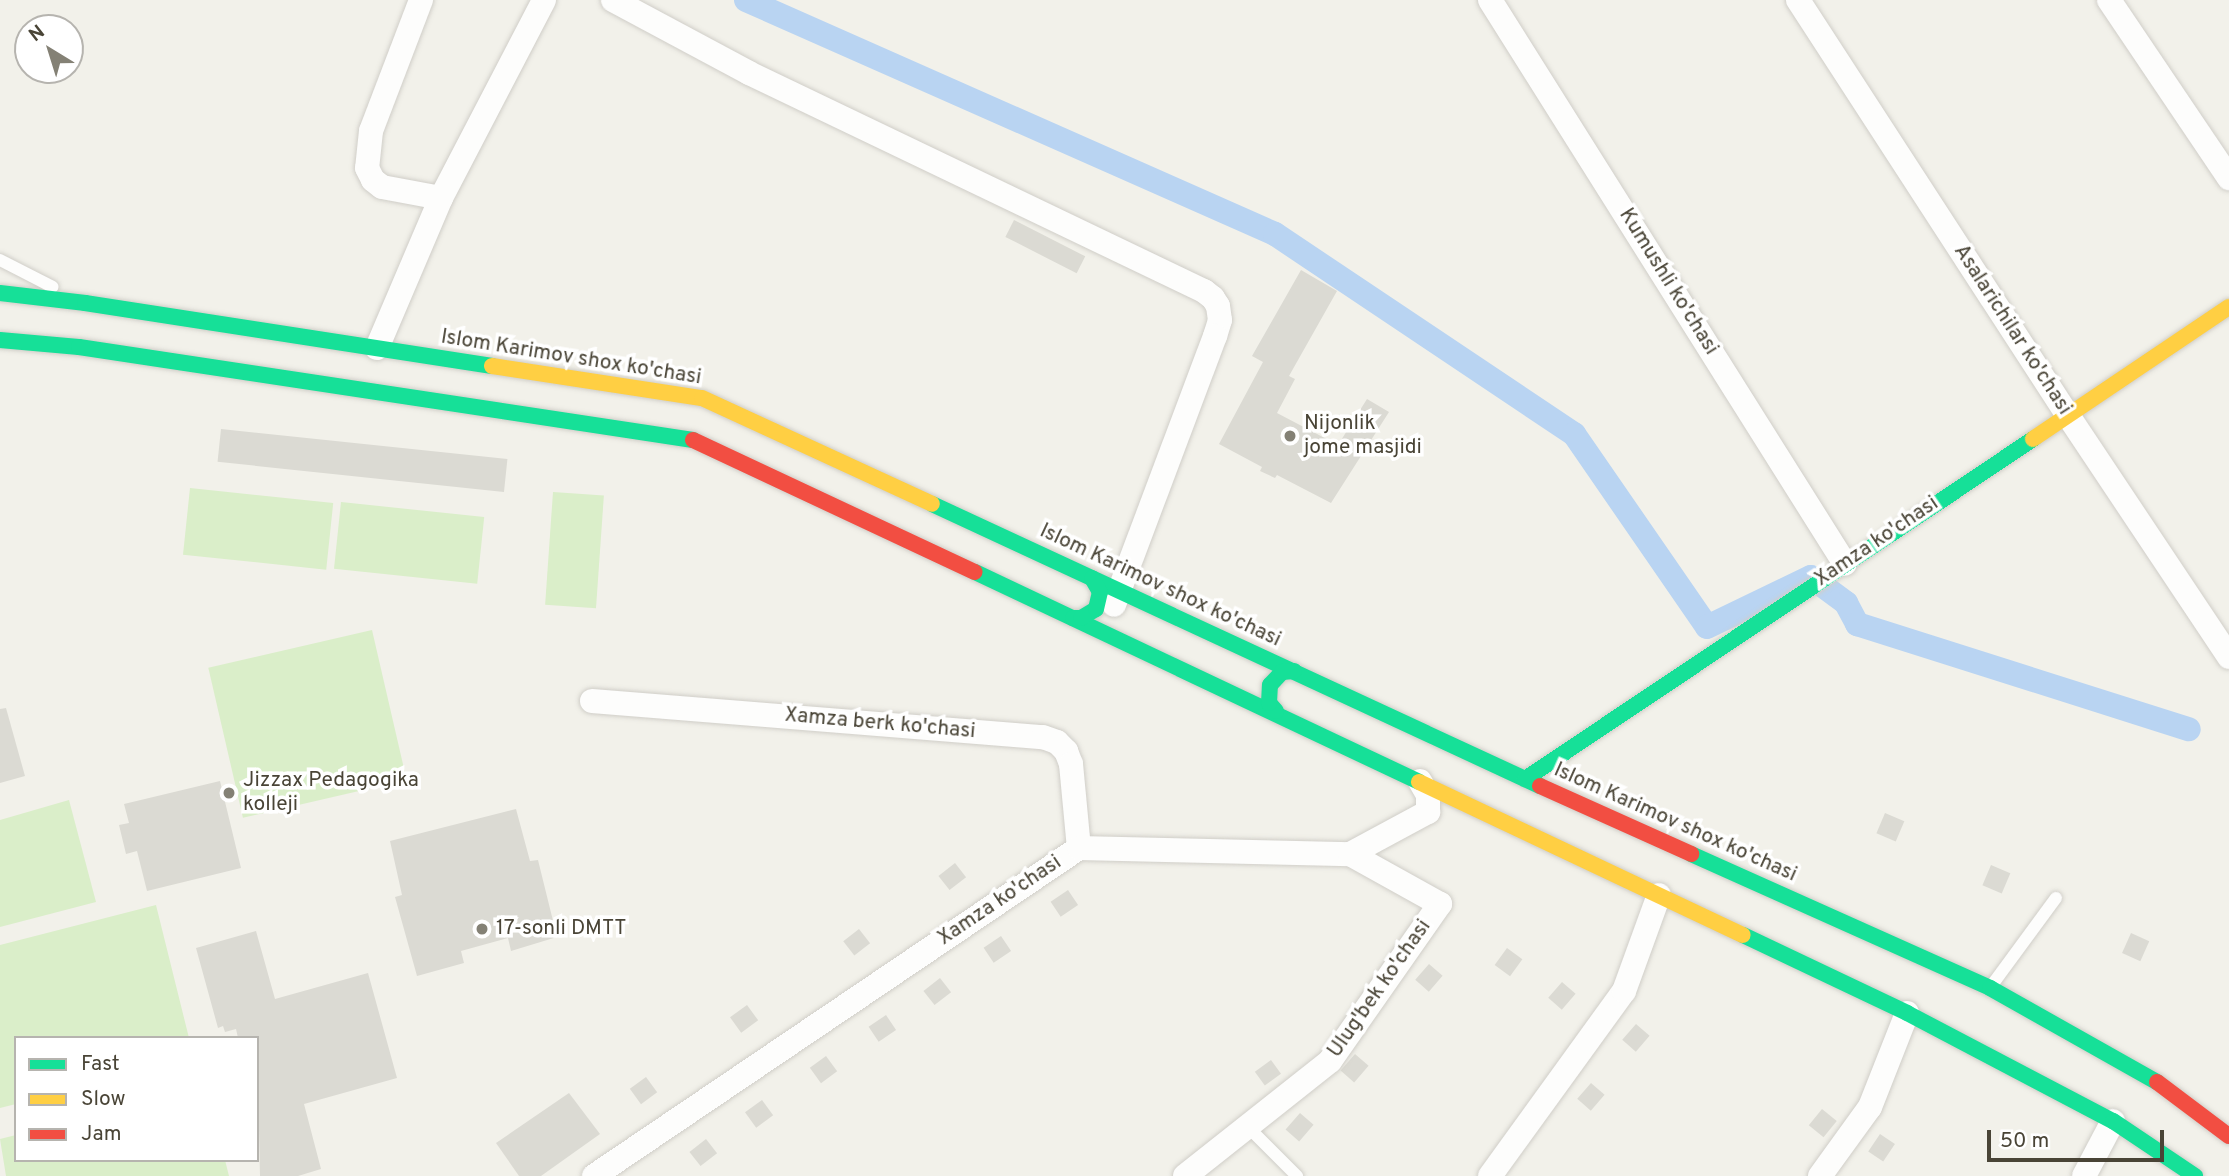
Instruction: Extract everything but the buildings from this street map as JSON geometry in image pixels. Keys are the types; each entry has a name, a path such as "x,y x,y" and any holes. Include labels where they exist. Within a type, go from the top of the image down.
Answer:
{"main road":[{"name":"Islom Karimov shox ko'chasi","path":"0,293 85,303 702,398 1525,779 1990,988 2171,1090 2229,1136"},
{"name":"Xamza ko'chasi","path":"1525,779 2229,307"},
{"path":"0,340 79,347 699,441 1276,711 1907,1013 2113,1121 2195,1176"},
{"path":"1073,618 1082,618 1096,609 1100,592 1092,578"},
{"path":"1276,711 1269,703 1270,685 1282,672 1294,671"}],"street":[{"path":"421,0 371,131 368,168 373,180 382,187 441,198"},
{"path":"377,348 441,198 544,0"},
{"path":"613,0 749,72 1204,291 1213,298 1218,306 1220,320 1215,336 1121,591 1101,631"},
{"name":"Kumushli ko'chasi","path":"1490,0 1836,570"},
{"name":"Asalarichilar ko'chasi","path":"1798,0 2067,414 2229,657"},
{"path":"2109,0 2229,178"},
{"name":"Xamza berk ko'chasi","path":"592,701 1043,737 1057,742 1066,751 1070,764 1079,848"},
{"name":"Xamza ko'chasi","path":"594,1176 1079,848 1350,854 1428,812 1428,794 1420,781"},
{"name":"Ulug'bek ko'chasi","path":"1185,1176 1330,1061 1440,904 1350,854"},
{"path":"1490,1176 1623,991 1659,895"},
{"path":"1820,1176 1870,1107 1907,1013"},
{"path":"2084,1176 2113,1121"}],"lane":[{"path":"0,260 85,303"},
{"path":"1990,988 2056,898"},
{"path":"1247,1126 1297,1176"}],"green space":[{"path":"190,488 333,503 326,570 183,555"},
{"path":"553,492 604,496 596,608 545,605"},
{"path":"341,502 484,517 477,584 334,569"},
{"path":"372,630 407,780 243,818 208,668"},
{"path":"69,800 96,902 0,927 0,820"},
{"path":"156,905 189,1036 14,1036 14,1104 0,1108 0,945"},
{"path":"14,1136 14,1162 226,1162 229,1176 6,1176 0,1139"}],"waterway":[{"path":"746,0 1275,234 1574,434 1707,627 1811,577 1846,603 1857,624 2189,729"}],"traffic: fast":[{"path":"0,293 85,303 492,366"},
{"path":"0,340 79,347 693,440"},
{"path":"1525,779 2033,439"},
{"path":"932,504 1540,786"},
{"path":"975,572 1419,782"},
{"path":"1073,618 1081,618 1096,609 1100,592 1092,578"},
{"path":"1276,711 1269,703 1270,685 1282,672 1294,671"},
{"path":"1691,854 1990,988 2157,1082"},
{"path":"1743,935 1907,1013 2113,1121 2195,1176"}],"traffic: slow":[{"path":"2033,439 2229,307"},
{"path":"492,366 702,398 932,504"},
{"path":"1419,782 1743,935"}],"traffic: jam":[{"path":"693,440 975,572"},
{"path":"1540,786 1691,854"},
{"path":"2157,1082 2229,1136"}],"place":[{"name":"Nijonlik jome masjidi","path":"1290,436"},
{"name":"Jizzax Pedagogika kolleji","path":"229,793"},
{"name":"17-sonli DMTT","path":"482,929"}]}
